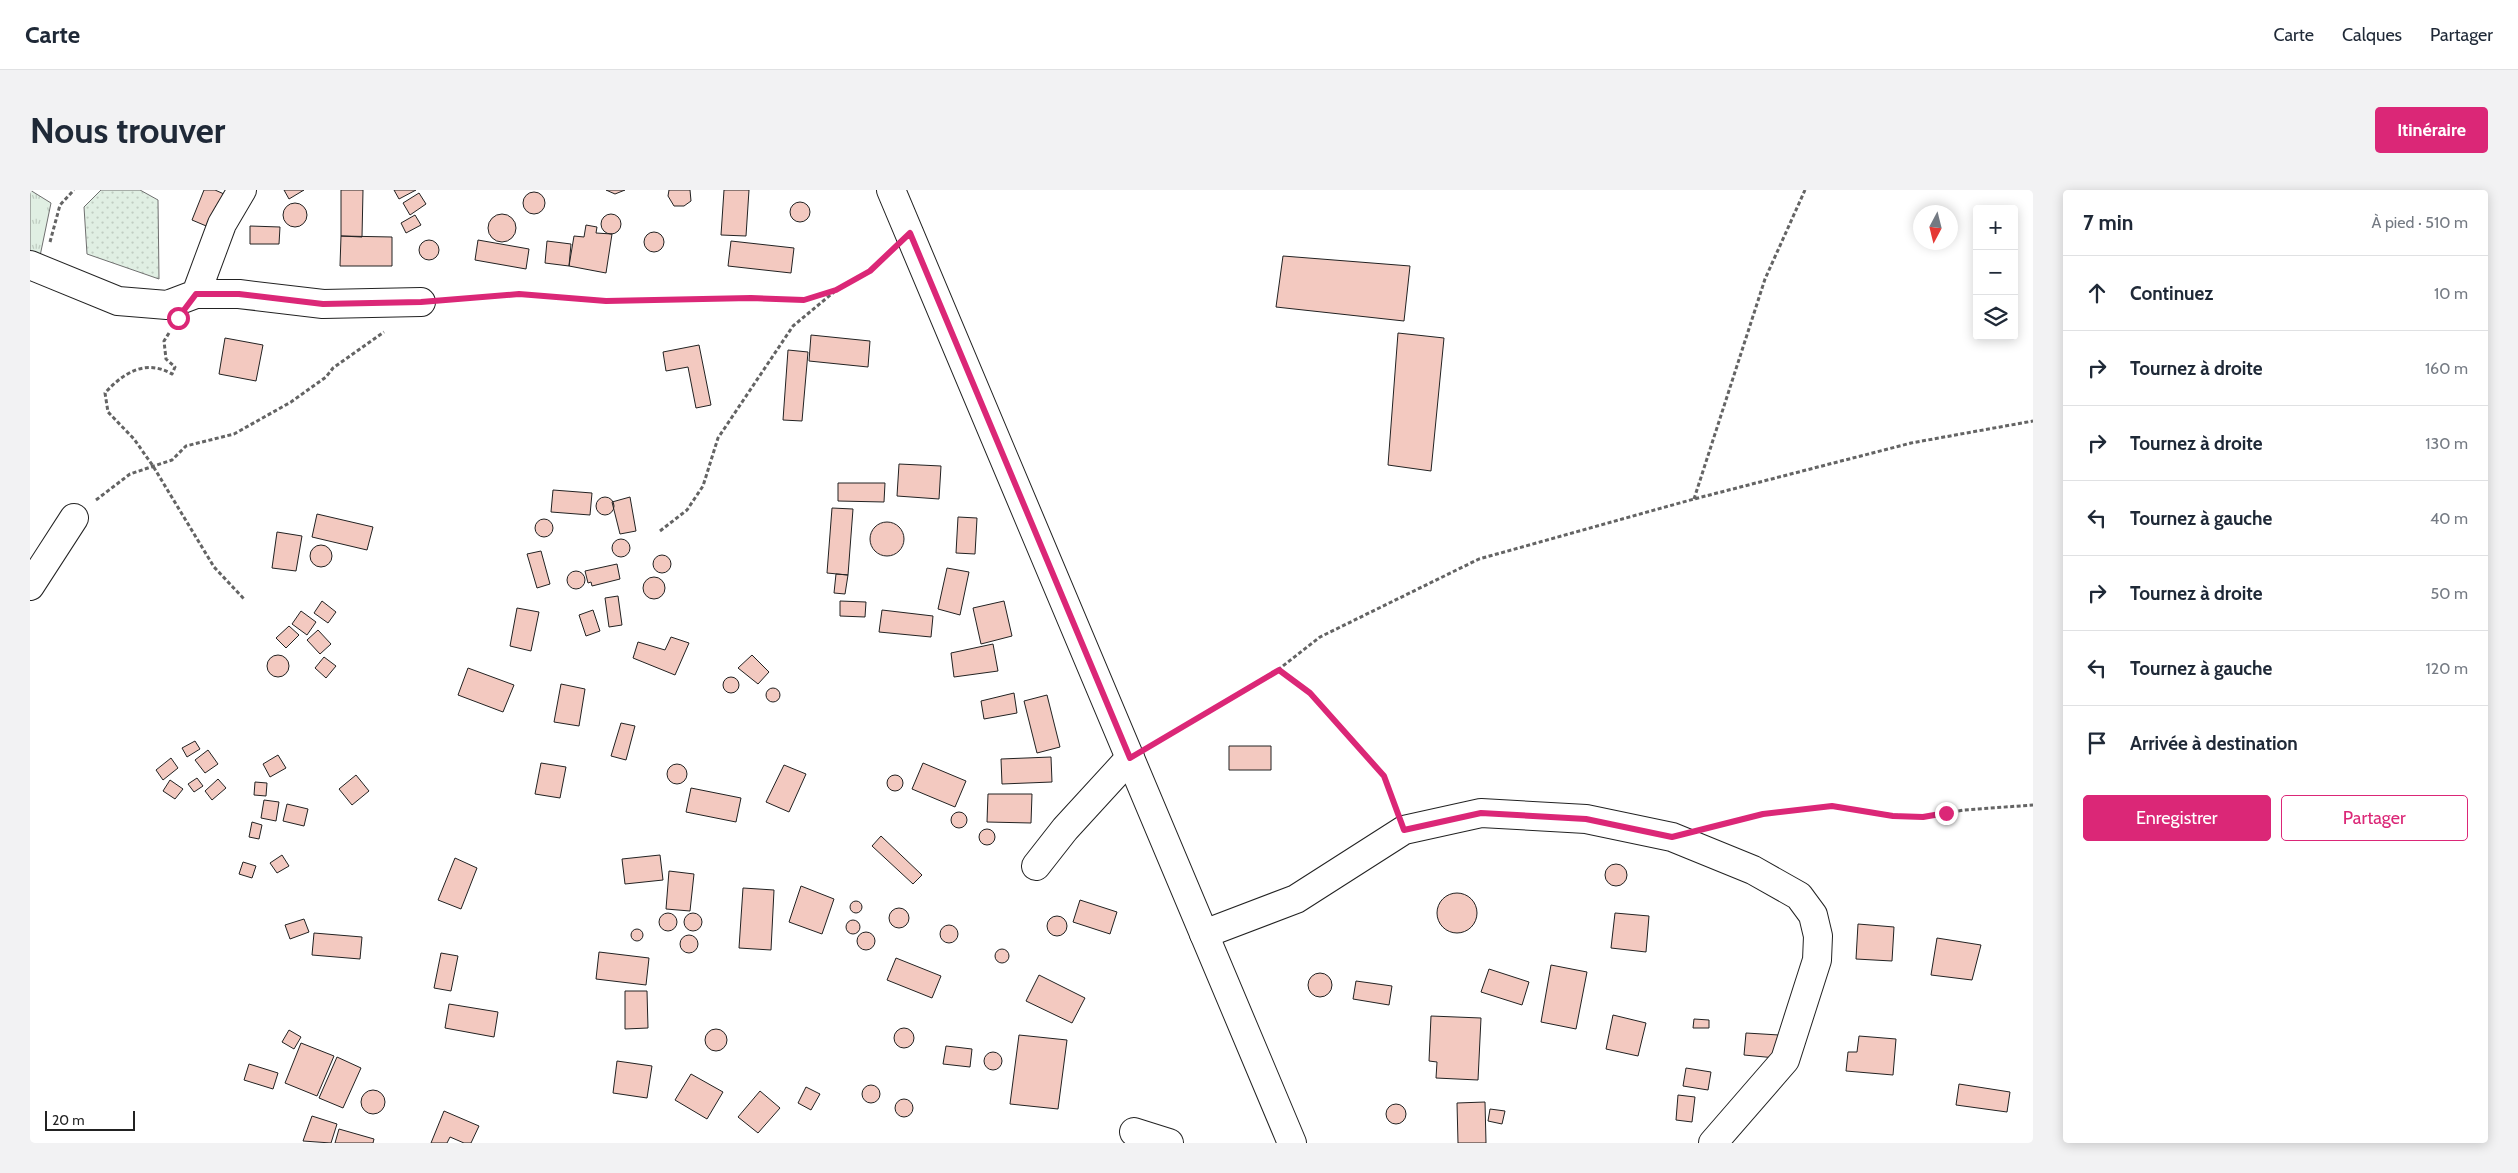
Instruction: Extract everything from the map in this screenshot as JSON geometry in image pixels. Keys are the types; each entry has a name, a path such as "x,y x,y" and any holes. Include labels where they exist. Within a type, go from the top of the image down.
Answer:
{"street":[{"path":"196,294 222,224 242,190"},
{"path":"891,190 1292,1143"},
{"path":"38,268 118,301 167,305 196,294 239,294 323,304 421,302"},
{"path":"30,586 74,518"},
{"path":"1036,866 1065,829 1130,758"},
{"path":"1204,934 1296,899 1404,830 1481,813 1586,819 1672,837 1752,870 1799,896 1813,915 1818,936 1817,960 1801,1016 1785,1060 1713,1143"},
{"path":"1134,1132 1169,1143"}],"path":[{"path":"38,268 60,205 74,190"},
{"path":"1694,500 1765,279 1805,190"},
{"path":"660,531 687,510 702,486 718,438 793,326 836,290 870,271 910,233"},
{"path":"74,518 130,474 172,460 186,446 234,434 291,402 326,377 333,368 353,356 421,302 519,294 606,301 751,298 804,300 836,290"},
{"path":"196,294 164,341 166,359 175,367 172,374 160,368 146,366 117,379 104,393 108,412 134,439 153,466 214,567 244,599"},
{"path":"1130,758 1279,670 1320,637 1479,559 1911,443 2033,421"},
{"path":"1279,670 1310,693 1384,776 1404,830"},
{"path":"1718,826 1763,814 1832,806 1893,816 1923,817 1964,810 2033,805"}],"green space":[{"path":"30,190 51,203 39,261 30,256"},
{"path":"101,190 140,190 158,200 159,279 87,254 84,207"}],"building":[{"path":"204,190 215,190 224,194 211,228 192,220"},
{"path":"284,190 304,190 289,199"},
{"path":"341,190 363,190 362,237 341,236"},
{"path":"394,190 416,190 399,199"},
{"path":"606,190 625,190 615,194"},
{"path":"669,190 690,190 691,201 684,206 674,206 668,196"},
{"path":"724,190 749,190 746,236 721,235"},
{"path":"534,192 544,199 545,203 538,213 534,214 524,207 523,203 530,193"},
{"path":"419,193 426,204 410,215 403,203"},
{"path":"800,202 807,205 810,212 807,219 800,222 793,219 790,212 793,205"},
{"path":"295,203 304,206 307,215 304,224 295,227 286,224 283,215 286,206"},
{"path":"502,214 512,218 516,228 512,238 502,242 492,238 488,228 492,218"},
{"path":"607,214 615,214 621,220 621,228 615,234 607,234 601,228 601,220"},
{"path":"415,215 421,225 406,233 401,223"},
{"path":"586,225 597,227 596,233 612,234 606,273 569,266 574,236 584,237"},
{"path":"250,226 280,227 279,244 250,244"},
{"path":"654,232 661,235 664,242 661,249 654,252 647,249 644,242 647,235"},
{"path":"341,236 392,237 392,266 340,266"},
{"path":"429,240 436,243 439,250 436,257 429,260 422,257 419,250 422,243"},
{"path":"478,240 529,249 526,269 475,260"},
{"path":"547,241 571,244 569,266 545,263"},
{"path":"731,241 794,248 791,273 728,266"},
{"path":"1283,256 1410,266 1404,321 1276,307"},
{"path":"1398,333 1444,338 1431,471 1388,465"},
{"path":"811,335 870,341 868,367 809,361"},
{"path":"225,338 263,345 256,381 219,374"},
{"path":"699,345 711,405 696,408 688,367 666,371 663,352"},
{"path":"788,350 808,352 802,421 783,420"},
{"path":"899,464 941,466 939,499 897,496"},
{"path":"838,483 885,483 884,502 838,501"},
{"path":"553,490 592,493 590,515 551,512"},
{"path":"605,497 611,500 614,506 611,512 605,515 599,512 596,506 599,500"},
{"path":"630,497 636,531 620,534 612,502"},
{"path":"832,508 853,509 848,575 827,573"},
{"path":"317,514 373,527 367,550 312,537"},
{"path":"958,517 977,518 975,554 956,553"},
{"path":"544,519 550,522 553,528 550,534 544,537 538,534 535,528 538,522"},
{"path":"887,522 899,527 904,539 899,551 887,556 875,551 870,539 875,527"},
{"path":"277,532 302,536 296,571 272,568"},
{"path":"621,539 627,542 630,548 627,554 621,557 615,554 612,548 615,542"},
{"path":"321,545 329,548 332,556 329,564 321,567 313,564 310,556 313,548"},
{"path":"541,551 550,584 537,588 527,554"},
{"path":"662,555 668,558 671,564 668,570 662,573 656,570 653,564 656,558"},
{"path":"617,564 620,579 592,586 591,582 588,583 585,571"},
{"path":"947,568 969,572 960,615 938,609"},
{"path":"572,571 580,571 585,576 583,587 572,589 567,584 567,576"},
{"path":"836,574 848,575 845,594 834,593"},
{"path":"654,577 662,580 665,588 662,596 654,599 646,596 643,588 646,580"},
{"path":"618,596 622,625 609,627 605,598"},
{"path":"322,601 336,612 328,623 314,613"},
{"path":"840,601 866,602 865,617 840,616"},
{"path":"1004,601 1012,636 981,644 973,608"},
{"path":"517,608 539,612 531,651 510,646"},
{"path":"593,610 600,631 586,636 579,615"},
{"path":"882,610 933,616 931,637 879,632"},
{"path":"301,611 316,622 307,635 292,624"},
{"path":"289,626 299,635 286,648 276,638"},
{"path":"318,630 331,644 320,654 307,640"},
{"path":"671,637 689,643 675,675 633,658 638,642 665,650"},
{"path":"993,644 998,671 954,677 951,653"},
{"path":"278,655 286,658 289,666 286,674 278,677 270,674 267,666 270,658"},
{"path":"752,655 769,672 758,684 738,668"},
{"path":"324,657 336,666 326,678 315,668"},
{"path":"468,668 514,685 503,712 458,695"},
{"path":"731,677 739,685 731,693 723,685"},
{"path":"561,684 585,689 579,726 554,722"},
{"path":"773,688 778,690 780,695 778,700 773,702 768,700 766,695 768,690"},
{"path":"1014,693 1017,713 984,719 981,701"},
{"path":"1047,695 1060,747 1037,753 1024,701"},
{"path":"621,723 635,726 626,760 611,756"},
{"path":"195,741 200,749 187,757 182,748"},
{"path":"1229,746 1271,746 1271,770 1229,770"},
{"path":"208,750 218,764 205,773 195,760"},
{"path":"278,755 286,768 270,777 263,764"},
{"path":"1051,757 1052,782 1002,784 1001,759"},
{"path":"171,758 178,768 163,780 156,770"},
{"path":"541,763 566,767 560,798 535,794"},
{"path":"923,763 966,781 955,807 912,789"},
{"path":"677,764 684,767 687,774 684,781 677,784 670,781 667,774 670,767"},
{"path":"784,765 806,774 789,812 766,802"},
{"path":"356,775 369,791 352,805 339,789"},
{"path":"892,775 898,775 903,780 901,789 892,791 887,786 887,780"},
{"path":"197,778 203,786 194,792 188,784"},
{"path":"218,779 226,788 212,800 205,791"},
{"path":"170,780 183,789 175,799 163,791"},
{"path":"255,782 267,783 266,796 254,795"},
{"path":"691,788 741,798 736,822 686,812"},
{"path":"988,794 1032,794 1031,823 987,822"},
{"path":"264,800 279,802 276,821 261,818"},
{"path":"287,804 308,809 304,826 283,821"},
{"path":"959,812 967,820 959,828 951,820"},
{"path":"252,822 262,825 259,839 249,837"},
{"path":"987,829 993,831 995,837 993,843 987,845 981,843 979,837 981,831"},
{"path":"881,836 922,875 913,884 872,846"},
{"path":"282,855 289,866 277,873 270,863"},
{"path":"660,855 663,880 625,884 622,859"},
{"path":"455,858 477,868 461,909 438,900"},
{"path":"243,862 256,866 252,878 239,874"},
{"path":"1616,864 1624,867 1627,875 1624,883 1616,886 1608,883 1605,875 1608,867"},
{"path":"669,871 694,874 690,911 666,909"},
{"path":"801,886 834,899 822,934 789,922"},
{"path":"743,888 774,890 771,950 739,948"},
{"path":"1453,893 1461,893 1468,896 1474,902 1477,913 1474,924 1468,930 1461,933 1453,933 1446,930 1440,924 1437,917 1437,909 1440,902 1446,896"},
{"path":"1080,900 1117,912 1110,934 1073,922"},
{"path":"858,901 861,902 861,912 854,913 851,912 850,905 851,902"},
{"path":"899,908 906,911 909,918 906,925 899,928 892,925 889,918 892,911"},
{"path":"668,913 674,916 677,922 674,928 668,931 662,928 659,922 662,916"},
{"path":"693,913 699,916 702,922 699,928 693,931 687,928 684,922 687,916"},
{"path":"1615,913 1649,916 1646,952 1611,948"},
{"path":"1057,916 1064,919 1067,926 1064,933 1057,936 1050,933 1047,926 1050,919"},
{"path":"304,919 309,932 290,939 285,925"},
{"path":"850,920 856,920 860,927 856,934 850,934 846,930 846,924"},
{"path":"1858,924 1894,927 1892,961 1856,959"},
{"path":"945,925 953,925 958,930 956,941 945,943 940,938 940,930"},
{"path":"635,929 639,929 643,935 639,941 635,941 631,937 631,933"},
{"path":"862,932 870,932 875,937 873,948 862,950 857,945 857,937"},
{"path":"314,933 362,937 360,959 312,955"},
{"path":"685,935 693,935 698,940 696,951 685,953 680,948 680,940"},
{"path":"1937,938 1981,945 1972,980 1931,975"},
{"path":"1002,949 1007,951 1009,956 1007,961 1002,963 997,961 995,956 997,951"},
{"path":"599,952 649,958 646,985 596,979"},
{"path":"441,953 458,956 451,991 434,988"},
{"path":"896,958 941,976 932,998 887,980"},
{"path":"1551,965 1587,972 1576,1029 1541,1022"},
{"path":"1489,969 1529,982 1522,1005 1481,992"},
{"path":"1320,973 1325,974 1331,980 1331,990 1325,996 1320,997 1315,996 1309,990 1308,985 1309,980 1315,974"},
{"path":"1039,975 1085,998 1072,1023 1026,1001"},
{"path":"1356,981 1392,986 1389,1005 1353,999"},
{"path":"625,991 647,991 648,1028 625,1029"},
{"path":"449,1004 498,1012 494,1037 445,1028"},
{"path":"1613,1015 1646,1023 1638,1056 1606,1049"},
{"path":"1431,1016 1481,1018 1478,1080 1436,1078 1437,1062 1429,1061"},
{"path":"1694,1019 1709,1020 1709,1028 1693,1028"},
{"path":"900,1028 908,1028 914,1034 914,1042 908,1048 900,1048 894,1042 894,1034"},
{"path":"716,1029 724,1032 727,1040 724,1048 716,1051 708,1048 705,1040 708,1032"},
{"path":"289,1030 301,1037 294,1049 282,1042"},
{"path":"1746,1033 1779,1035 1776,1058 1744,1055"},
{"path":"1019,1035 1067,1040 1058,1109 1010,1104"},
{"path":"1859,1036 1896,1039 1893,1075 1846,1071 1848,1052 1857,1052"},
{"path":"301,1043 334,1056 317,1096 285,1083"},
{"path":"946,1046 972,1049 970,1067 943,1064"},
{"path":"989,1052 997,1052 1002,1057 1000,1068 989,1070 984,1065 984,1057"},
{"path":"337,1057 361,1068 343,1108 319,1098"},
{"path":"617,1061 652,1066 647,1098 613,1093"},
{"path":"249,1064 278,1073 273,1089 244,1080"},
{"path":"1686,1068 1711,1072 1708,1090 1683,1086"},
{"path":"691,1074 723,1092 707,1119 675,1100"},
{"path":"1959,1084 2010,1092 2007,1112 1956,1105"},
{"path":"867,1085 875,1085 880,1090 878,1101 867,1103 862,1098 862,1090"},
{"path":"806,1087 820,1094 811,1110 798,1103"},
{"path":"373,1090 378,1091 384,1097 384,1107 378,1113 373,1114 368,1113 362,1107 361,1102 362,1097 368,1091"},
{"path":"760,1091 780,1108 758,1133 738,1117"},
{"path":"1678,1095 1695,1097 1692,1122 1676,1120"},
{"path":"904,1099 910,1102 913,1108 910,1114 904,1117 898,1114 895,1108 898,1102"},
{"path":"1485,1102 1486,1143 1458,1143 1457,1103"},
{"path":"1396,1104 1403,1107 1406,1114 1403,1121 1396,1124 1389,1121 1386,1114 1389,1107"},
{"path":"1490,1109 1505,1111 1502,1124 1488,1121"},
{"path":"444,1111 479,1126 471,1143 464,1143 450,1137 447,1143 431,1143"},
{"path":"312,1116 337,1124 331,1143 303,1141"},
{"path":"339,1129 374,1139 373,1143 335,1143"}],"route":[{"path":"178,318 196,294 239,294 323,304 421,302 519,294 606,301 751,298 804,300 836,290 870,271 910,233 1130,758 1279,670 1310,693 1384,776 1404,830 1481,813 1586,819 1672,837 1763,814 1832,806 1893,816 1923,817 1946,813"}]}
